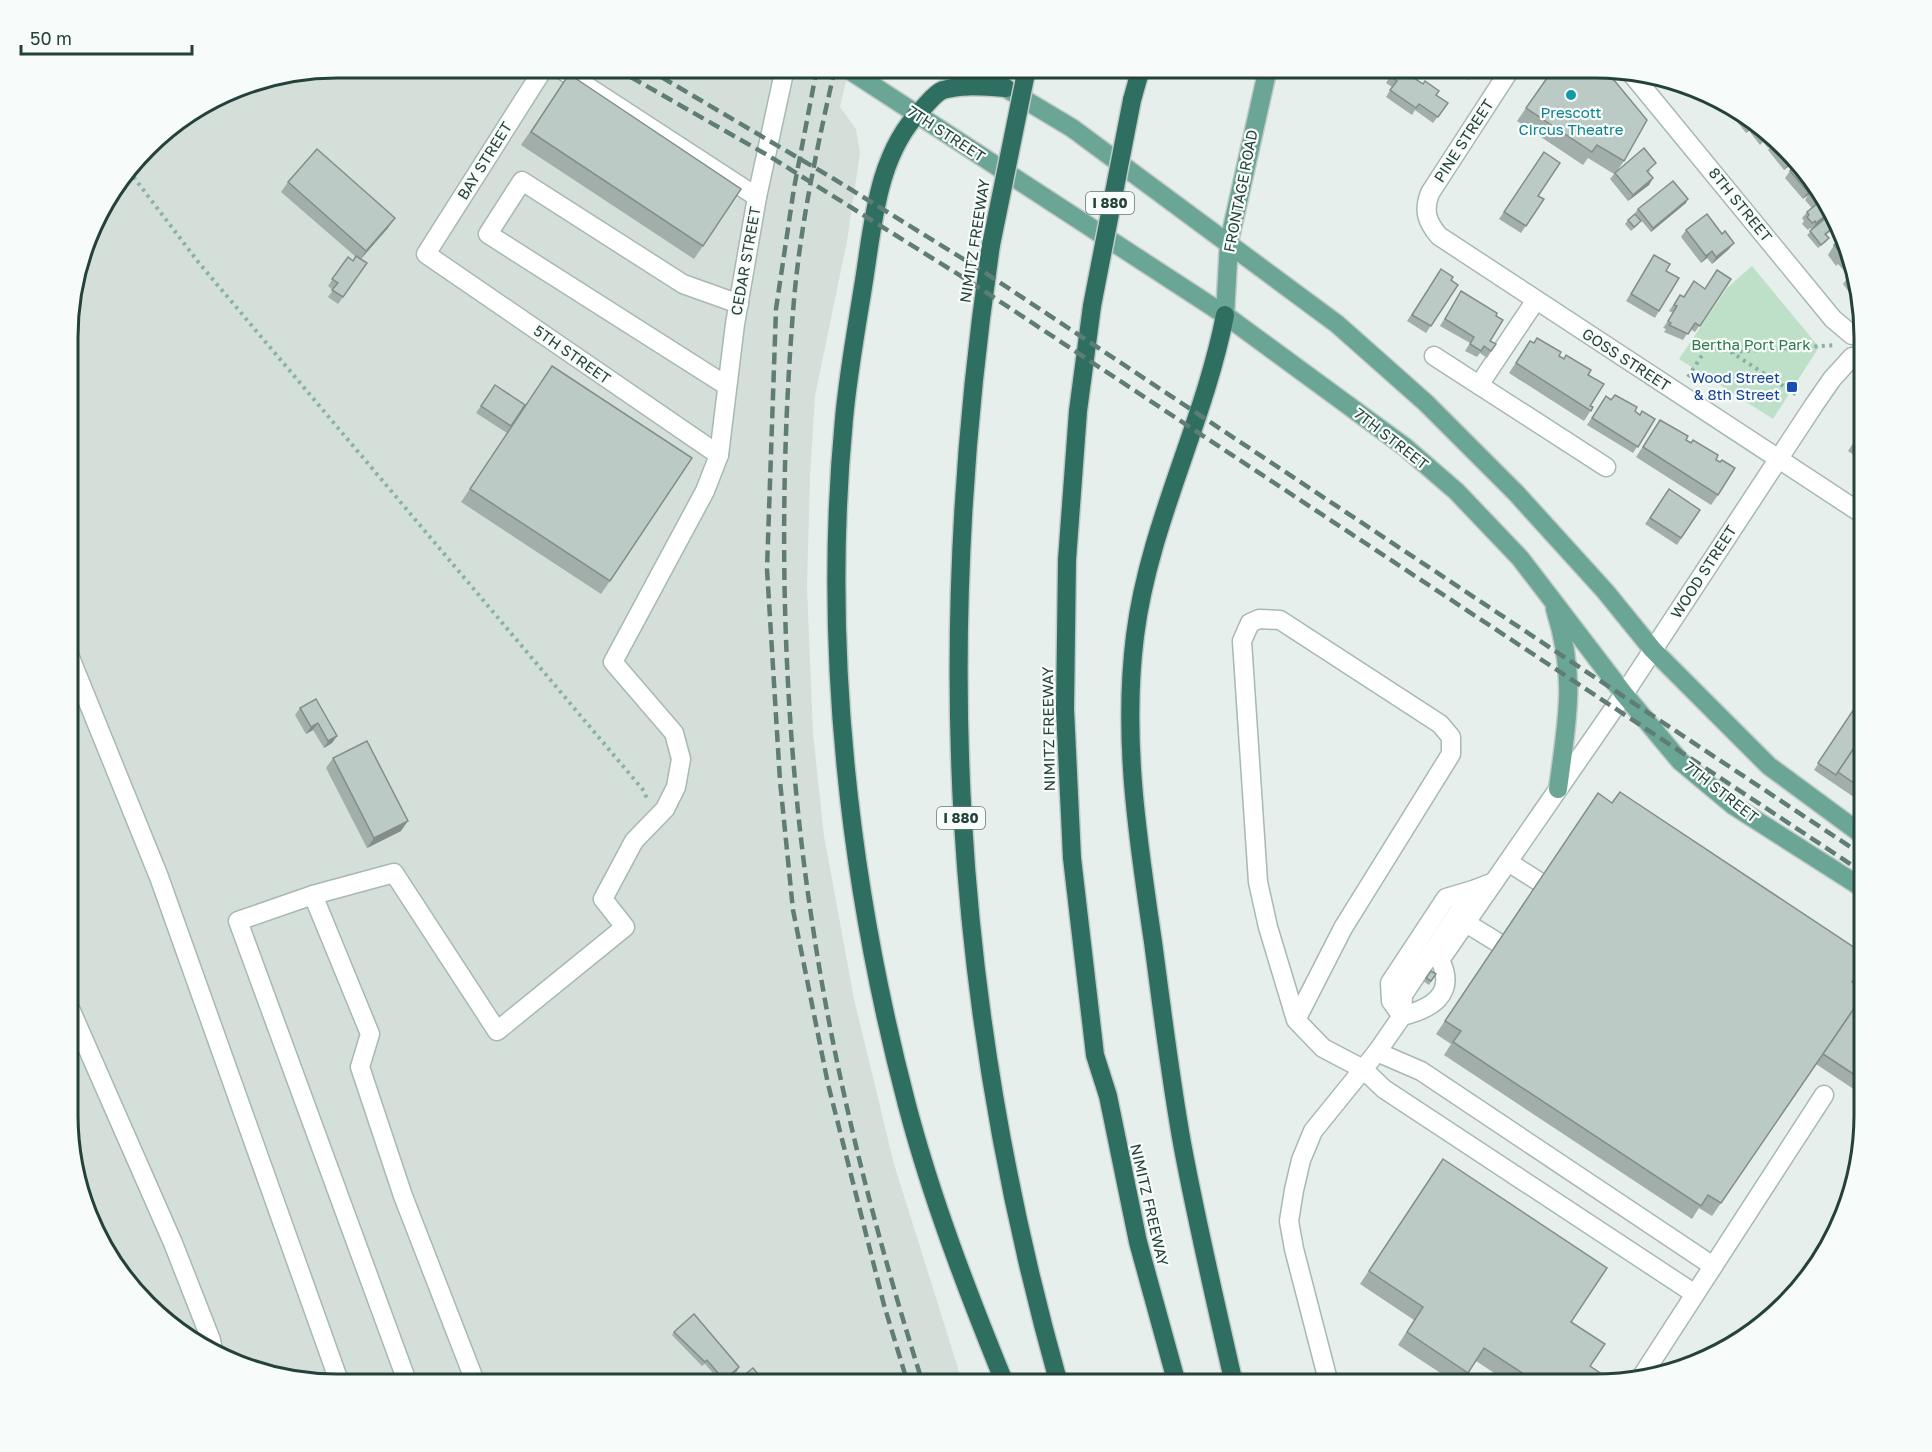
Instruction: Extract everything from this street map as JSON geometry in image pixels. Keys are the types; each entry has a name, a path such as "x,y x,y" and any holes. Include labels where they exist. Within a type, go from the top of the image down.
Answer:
{"highway":[{"name":"NIMITZ FREEWAY","path":"1025,78 991,245 970,398 959,549 957,657 960,798 972,946 993,1095 1022,1241 1056,1374"},
{"name":"NIMITZ FREEWAY","path":"1138,78 1092,306 1078,411 1067,560 1065,709 1072,858 1095,1055 1108,1096 1138,1242 1174,1374"},
{"path":"1001,1374 947,1231 907,1104 864,903 842,710 838,558 845,408 881,183 894,151 915,115 940,91 968,87 1006,88"},
{"path":"1225,315 1217,356 1173,483 1150,559 1135,635 1129,726 1133,794 1173,1087 1191,1191 1232,1374"}],"main road":[{"name":"7TH STREET","path":"861,78 1225,315 1405,447 1456,491 1513,550 1624,694 1680,761 1734,806 1854,884"},
{"path":"989,78 1072,128 1337,324 1426,403 1516,493 1605,591 1653,650 1769,766 1854,829"},
{"name":"FRONTAGE ROAD","path":"1225,315 1228,242 1266,78"},
{"path":"1550,596 1565,642 1570,678 1558,789"}],"street":[{"name":"BAY STREET","path":"426,254 538,78"},
{"path":"574,78 757,197"},
{"name":"CEDAR STREET","path":"650,826 665,809 676,787 681,759 674,733 613,662 705,491 718,455 739,304 757,197 782,78"},
{"name":"PINE STREET","path":"1426,216 1426,203 1430,193 1505,78"},
{"name":"8TH STREET","path":"1639,82 1854,344"},
{"path":"728,386 488,234 522,181 682,284 739,304"},
{"name":"GOSS STREET","path":"1426,216 1430,226 1439,236 1854,508"},
{"name":"5TH STREET","path":"426,254 718,455"},
{"path":"1479,384 1536,300"},
{"name":"WOOD STREET","path":"1402,1016 1423,1011 1442,993 1447,980 1440,960 1624,694 1778,458 1854,349"},
{"path":"1434,356 1606,467"},
{"path":"1296,1020 1343,928 1450,754 1451,738 1440,724 1280,621 1259,619 1250,623 1242,641 1258,882 1268,927 1296,1020 1323,1048 1363,1069 1384,1089 1695,1294"},
{"path":"78,677 159,877 336,1374"},
{"path":"404,1374 238,921 313,895 394,873 497,1031 625,927 603,899 634,841 650,826"},
{"path":"1508,862 1538,881"},
{"path":"1326,1374 1294,1250 1289,1221 1301,1160 1313,1131 1377,1052 1402,1016 1403,995 1473,891 1494,882"},
{"path":"313,895 370,1034 360,1067 403,1196 473,1374"},
{"path":"1466,923 1497,942"},
{"path":"78,1027 173,1243 211,1341"},
{"path":"1377,1052 1421,1071 1713,1266"},
{"path":"1647,1369 1824,1095"}],"path":[{"path":"134,177 199,262 644,791 649,803 650,826"},
{"path":"1677,393 1708,346 1731,352 1854,346"},
{"path":"1731,352 1814,405"}],"shaded area":[{"path":"337,78 847,78 840,107 856,129 860,153 847,241 815,396 807,588 813,733 824,836 854,999 894,1164 960,1374 337,1374 303,1372 270,1365 238,1354 193,1330 166,1310 142,1286 122,1259 98,1214 87,1182 80,1149 78,1115 78,337 80,303 87,270 98,238 122,193 142,166 166,142 193,122 238,98 270,87 303,80"}],"green space":[{"name":"Bertha Port Park","path":"1752,266 1819,347 1773,419 1679,359 1727,288"}],"building":[{"path":"566,78 575,78 741,189 703,246 531,132"},
{"path":"1393,78 1414,78 1423,84 1425,81 1439,91 1436,95 1448,103 1438,117 1419,104 1416,108 1390,90 1397,81"},
{"name":"Prescott Circus Theatre","path":"1547,78 1613,79 1647,120 1624,161 1597,145 1592,152 1526,108"},
{"path":"1644,148 1656,163 1647,171 1653,178 1633,195 1615,173"},
{"path":"317,149 395,218 366,251 288,182"},
{"path":"1544,152 1560,163 1538,196 1544,199 1526,226 1504,212"},
{"path":"1792,169 1809,191 1808,192 1790,171"},
{"path":"1673,181 1688,199 1653,228 1638,209"},
{"path":"1817,204 1824,217 1816,223 1815,221 1812,223 1807,217 1809,215 1807,212"},
{"path":"1635,214 1641,221 1634,227 1628,220"},
{"path":"1707,214 1722,234 1725,231 1734,243 1716,257 1712,251 1706,256 1686,230"},
{"path":"1825,219 1830,230 1825,234 1829,238 1821,245 1810,231"},
{"path":"1654,255 1670,264 1666,271 1679,278 1659,311 1631,294"},
{"path":"356,256 367,263 343,297 332,290 338,283 332,279 348,257 353,261"},
{"path":"1441,269 1453,277 1451,280 1458,285 1431,326 1412,315"},
{"path":"1717,270 1731,279 1700,326 1695,323 1688,334 1669,325 1671,323 1668,321 1677,306 1674,305 1680,295 1684,297 1694,281 1705,289"},
{"path":"1461,291 1497,313 1496,316 1503,320 1490,341 1496,344 1491,351 1484,346 1481,351 1470,344 1474,337 1445,319"},
{"path":"1537,338 1561,352 1559,356 1564,359 1566,355 1591,370 1588,375 1604,384 1590,406 1593,407 1591,411 1516,363 1530,341 1534,343"},
{"path":"552,366 692,458 610,581 470,489"},
{"path":"495,385 525,405 511,426 481,406"},
{"path":"1615,395 1637,407 1635,411 1640,415 1642,411 1655,419 1638,447 1592,418 1606,396 1611,400"},
{"path":"1660,420 1688,436 1686,440 1691,443 1693,440 1718,455 1716,460 1720,462 1722,460 1735,468 1718,495 1643,447"},
{"path":"1669,489 1700,510 1681,538 1650,518"},
{"path":"316,699 337,736 328,741 318,723 311,727 300,708"},
{"path":"1854,709 1854,748 1836,775 1818,763"},
{"path":"367,741 408,821 374,838 333,758"},
{"path":"1854,748 1854,783 1838,772"},
{"path":"1620,792 1854,947 1854,979 1852,982 1854,983 1854,1009 1721,1203 1708,1195 1701,1206 1453,1042 1461,1031 1445,1021 1598,793 1612,803"},
{"path":"1431,971 1436,974 1431,981 1426,978"},
{"path":"1854,1009 1854,1074 1823,1054"},
{"path":"1443,1159 1607,1268 1571,1322 1605,1344 1590,1366 1601,1374 1524,1374 1484,1348 1468,1373 1407,1332 1423,1307 1369,1271"},
{"path":"694,1314 739,1367 731,1374 719,1374 707,1360 705,1362 674,1332"},
{"path":"753,1368 758,1374 746,1374"}],"railway":[{"path":"632,78 769,156 972,283 1854,866"},
{"path":"663,78 834,179 981,270 1854,849"},
{"path":"815,78 794,188 776,309 767,569 780,781 793,910 828,1084 884,1305 905,1374"},
{"path":"833,78 804,220 793,312 788,388 784,543 789,698 803,852 822,986 833,1043 859,1158 889,1272 920,1374"}],"place":[{"name":"Prescott Circus Theatre","path":"1571,95"},
{"name":"Wood Street & 8th Street","path":"1792,387"}]}
